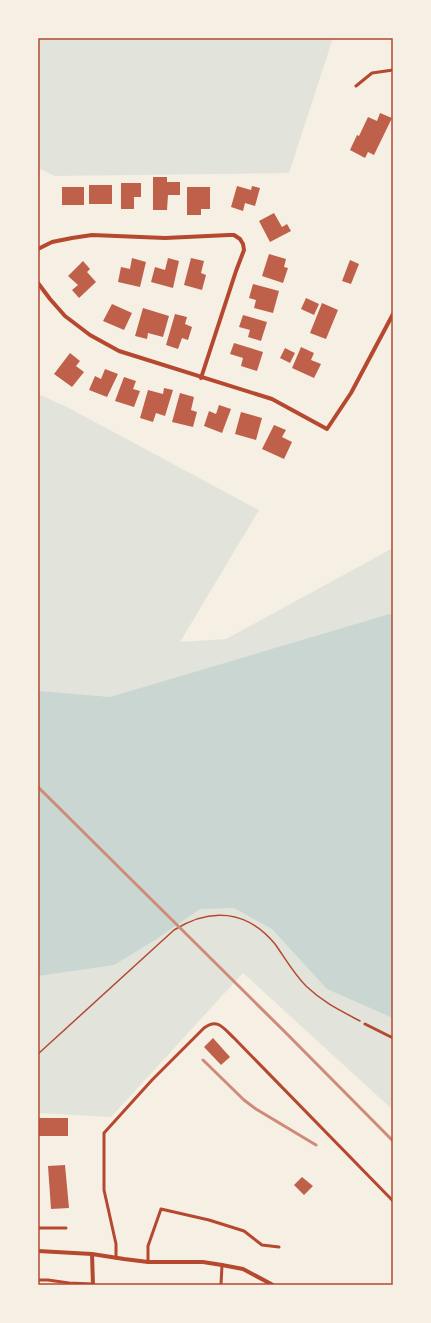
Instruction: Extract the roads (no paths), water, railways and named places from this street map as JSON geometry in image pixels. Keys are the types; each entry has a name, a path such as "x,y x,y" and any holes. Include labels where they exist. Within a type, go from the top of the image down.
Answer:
{"street":[{"path":"38,249 52,242 92,235 165,238 229,235 238,237 243,244 244,250 201,378"},
{"path":"38,283 65,316 90,335 119,351 201,378 272,399 327,429 351,393 393,314"},
{"path":"38,1251 92,1254 148,1262 203,1262 243,1269 272,1285"},
{"path":"92,1254 93,1284"}],"lane":[{"path":"356,86 372,73 393,70"},
{"path":"116,1258 116,1244 104,1190 104,1133 152,1080 204,1028 214,1022 219,1024 235,1038 393,1200"},
{"path":"365,1024 393,1038"},
{"path":"148,1262 148,1246 162,1209 244,1230 262,1245 279,1247"},
{"path":"38,1228 66,1228"},
{"path":"221,1285 222,1265"},
{"path":"38,1280 93,1284"}],"railway":[{"path":"38,787 393,1141"},
{"path":"203,1060 244,1100 256,1109 316,1145"}]}
